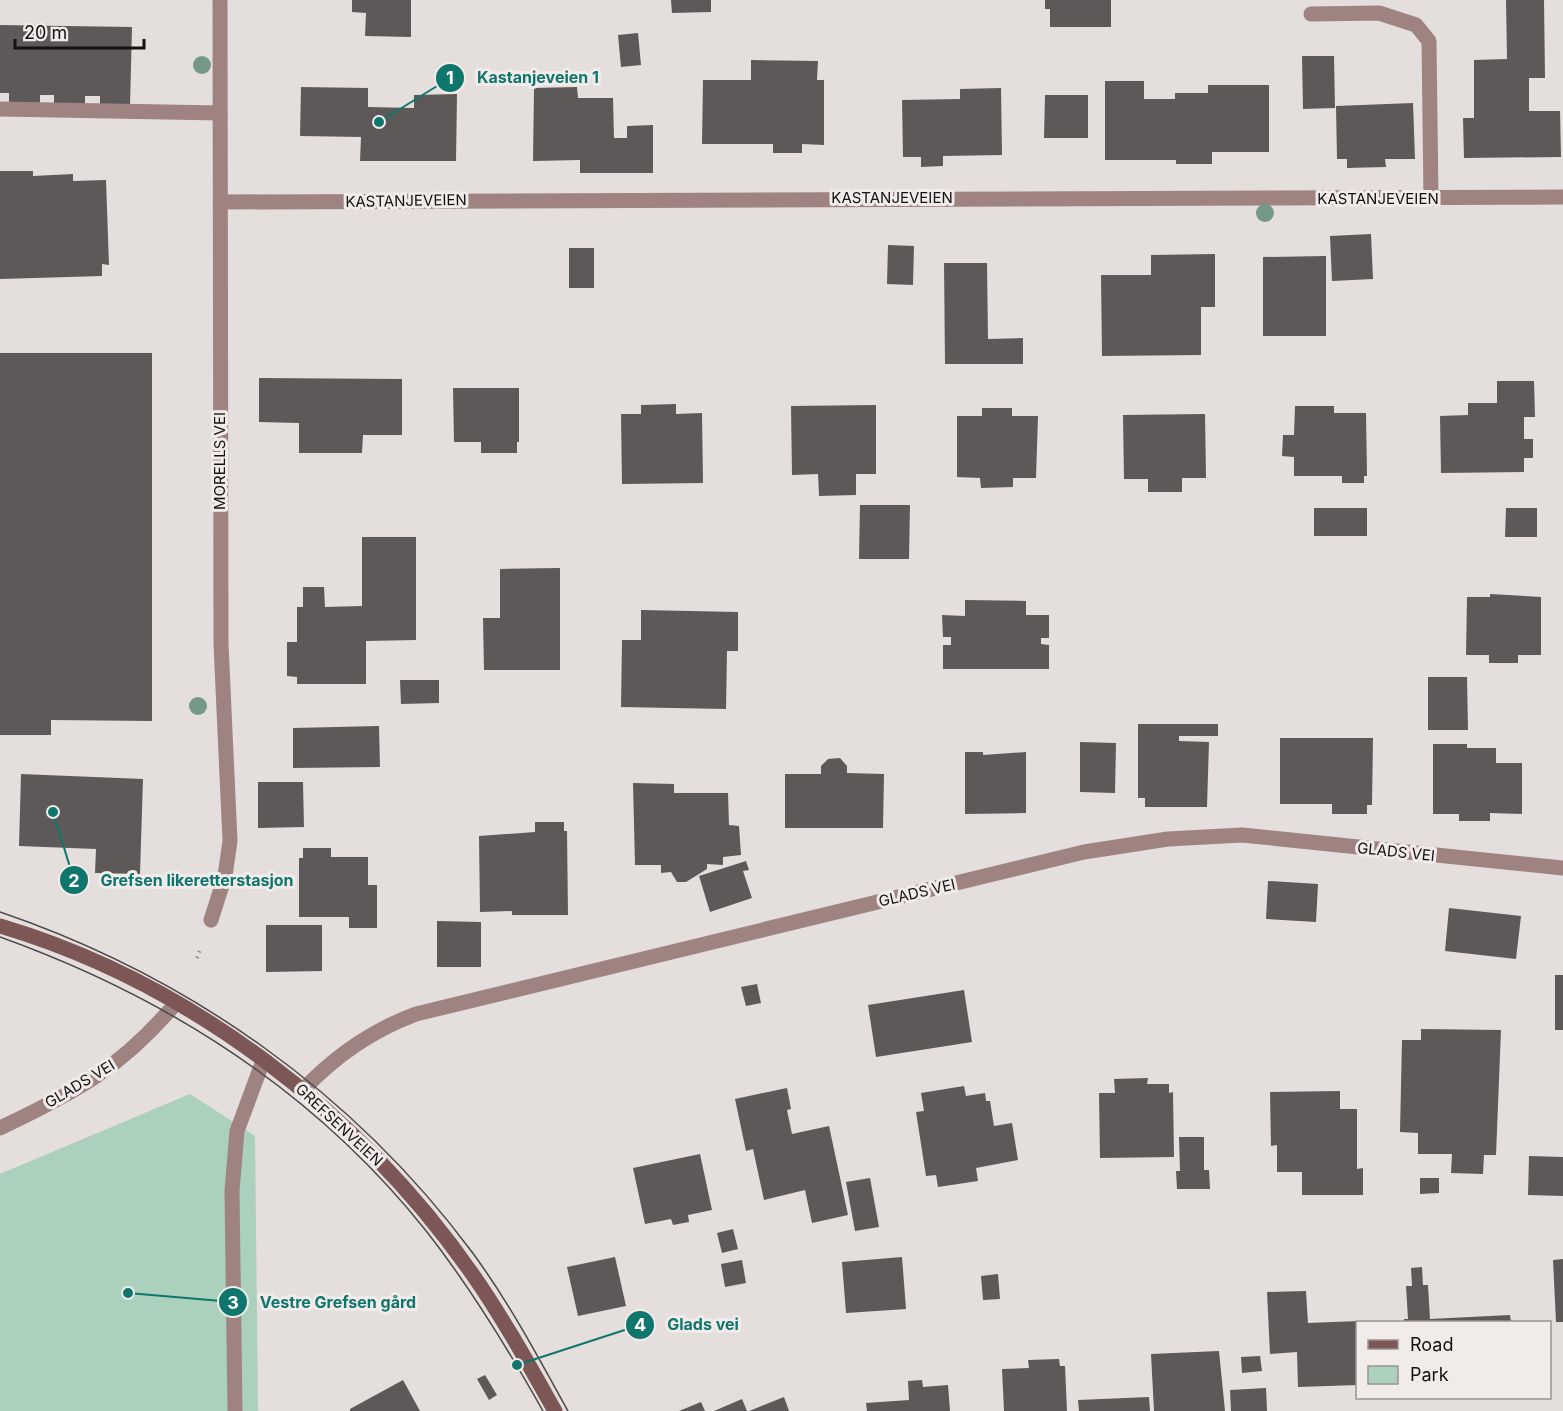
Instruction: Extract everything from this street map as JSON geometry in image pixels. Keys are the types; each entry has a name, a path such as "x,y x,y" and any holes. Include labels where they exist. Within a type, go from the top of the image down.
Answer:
{"main road":[{"name":"GREFSENVEIEN","path":"0,926 97,963 176,1003 303,1090 359,1141 434,1223 479,1284 555,1411"}],"street":[{"name":"MORELLS VEI","path":"211,920 225,876 230,841 221,644 220,0"},
{"path":"1311,14 1379,13 1416,25 1429,41 1431,199"},
{"path":"0,109 220,113"},
{"name":"KASTANJEVEIEN","path":"222,202 609,198 1563,198"},
{"name":"GLADS VEI","path":"303,1090 359,1041 388,1024 416,1014 1084,852 1168,839 1242,835 1563,868"},
{"name":"GLADS VEI","path":"0,1128 100,1076 145,1040 176,1003"},
{"path":"236,1411 232,1191 237,1131 263,1061"}],"green space":[{"path":"190,1094 255,1136 258,1411 0,1411 0,1174"}],"building":[{"path":"352,0 411,0 411,37 365,36 366,13 352,12"},
{"path":"671,0 711,0 711,12 672,13"},
{"path":"1045,0 1111,0 1111,27 1050,27 1050,9 1045,9"},
{"path":"1506,0 1544,0 1545,78 1529,78 1529,111 1560,111 1561,157 1464,158 1463,118 1474,118 1474,60 1507,59"},
{"path":"0,25 132,27 130,106 100,106 100,96 85,96 85,105 54,105 54,95 40,95 40,103 9,103 9,93 0,93"},
{"path":"638,33 641,65 621,67 618,35"},
{"path":"1302,56 1334,56 1335,108 1303,109"},
{"path":"751,60 818,61 817,80 824,80 824,145 802,144 802,153 773,153 773,144 702,144 703,80 751,80"},
{"path":"1105,81 1144,81 1144,99 1175,99 1175,93 1208,93 1208,85 1269,85 1269,152 1212,152 1212,164 1176,164 1176,160 1105,160"},
{"path":"301,87 368,88 368,107 414,108 414,95 457,94 456,161 360,161 361,137 300,136"},
{"path":"577,87 578,98 613,98 614,138 627,138 627,126 653,125 653,173 580,173 580,160 533,161 534,88"},
{"path":"1001,88 1002,155 943,156 943,166 921,167 921,157 903,157 902,100 960,99 960,89"},
{"path":"1045,95 1088,95 1088,138 1044,138"},
{"path":"1413,103 1415,159 1385,159 1386,167 1347,168 1347,159 1337,159 1336,106"},
{"path":"0,171 33,171 33,176 73,174 73,181 106,180 109,265 102,264 102,276 0,279"},
{"path":"1371,234 1373,279 1332,281 1330,236"},
{"path":"888,245 914,246 913,285 887,284"},
{"path":"569,248 594,248 594,288 569,288"},
{"path":"1215,254 1215,307 1201,307 1201,355 1102,356 1101,275 1151,275 1151,255"},
{"path":"1326,256 1326,336 1263,336 1263,257"},
{"path":"944,263 987,263 988,339 1023,338 1023,364 945,364"},
{"path":"0,353 152,353 152,721 51,720 51,735 0,735"},
{"path":"259,378 402,379 402,435 363,435 362,453 299,453 299,423 259,422"},
{"path":"1497,381 1534,381 1535,417 1524,417 1524,439 1533,439 1533,458 1524,458 1524,472 1441,473 1440,416 1468,415 1468,403 1497,403"},
{"path":"453,388 519,388 517,453 481,453 481,442 454,442"},
{"path":"676,404 676,414 702,413 703,483 622,484 621,414 641,414 641,405"},
{"path":"876,405 876,474 856,474 856,495 819,496 818,474 792,475 791,406"},
{"path":"1295,406 1334,406 1334,413 1366,413 1367,476 1364,476 1364,483 1342,483 1342,476 1294,476 1294,457 1282,456 1283,435 1294,435"},
{"path":"982,408 1012,408 1012,416 1038,416 1036,478 1013,478 1013,487 981,488 980,478 957,477 957,416 982,416"},
{"path":"1205,414 1206,478 1182,478 1182,492 1148,492 1148,479 1124,479 1123,415"},
{"path":"860,505 910,505 909,559 859,559"},
{"path":"1314,508 1367,508 1367,536 1314,536"},
{"path":"1506,508 1537,508 1537,537 1505,537"},
{"path":"362,537 416,537 416,640 366,641 366,684 297,684 297,677 287,676 287,642 297,642 297,607 303,607 303,587 324,587 325,607 362,606"},
{"path":"560,568 560,670 484,670 483,618 500,618 500,569"},
{"path":"1490,594 1541,597 1541,655 1518,655 1518,663 1489,663 1489,655 1466,655 1467,597 1490,597"},
{"path":"965,600 1026,601 1026,615 1049,615 1049,638 1041,638 1041,644 1049,645 1049,669 943,669 943,645 951,645 951,637 943,637 942,615 965,616"},
{"path":"641,610 738,612 738,651 727,651 726,709 621,707 622,640 641,640"},
{"path":"1428,677 1467,677 1468,730 1428,730"},
{"path":"400,680 439,680 439,703 401,704"},
{"path":"1138,724 1218,724 1218,736 1179,736 1179,741 1209,742 1207,807 1145,807 1145,798 1138,798"},
{"path":"379,726 380,767 293,768 293,728"},
{"path":"1280,738 1373,738 1372,805 1367,805 1367,814 1332,814 1332,804 1280,804"},
{"path":"1080,742 1116,743 1115,793 1080,792"},
{"path":"1433,744 1467,744 1467,748 1496,748 1496,763 1522,763 1522,814 1490,813 1490,821 1459,821 1459,814 1433,814"},
{"path":"965,752 983,752 983,755 1026,752 1026,813 965,814"},
{"path":"840,758 847,766 847,773 884,774 883,828 785,828 785,774 821,774 821,766 828,759"},
{"path":"21,774 143,779 140,874 95,873 96,849 19,846"},
{"path":"258,782 303,782 304,827 258,828"},
{"path":"633,783 674,784 674,793 728,793 729,825 739,826 741,855 723,857 723,865 707,864 707,869 686,882 677,882 671,872 661,873 661,865 635,865"},
{"path":"535,822 564,822 564,831 567,831 568,915 512,915 512,911 480,912 479,836 535,832"},
{"path":"303,848 331,848 331,857 368,857 368,885 377,885 377,928 349,928 349,917 299,917 299,858 303,858"},
{"path":"746,861 749,870 743,871 752,898 710,912 699,876"},
{"path":"1268,881 1318,884 1316,922 1266,919"},
{"path":"1449,908 1521,916 1516,959 1445,951"},
{"path":"437,921 481,922 481,967 437,967"},
{"path":"266,925 322,925 322,971 266,972"},
{"path":"1555,975 1563,975 1563,1030 1555,1030"},
{"path":"757,984 761,1003 746,1006 741,987"},
{"path":"964,990 972,1042 876,1057 868,1005"},
{"path":"1421,1029 1501,1030 1496,1155 1484,1155 1483,1174 1451,1173 1452,1154 1418,1154 1418,1133 1400,1132 1402,1040 1421,1040"},
{"path":"1148,1078 1147,1084 1169,1084 1169,1093 1173,1092 1174,1157 1100,1158 1099,1093 1115,1093 1114,1079"},
{"path":"964,1086 966,1096 985,1093 986,1101 990,1101 994,1126 1012,1123 1018,1160 976,1168 978,1181 938,1187 936,1175 926,1176 916,1112 924,1111 921,1093"},
{"path":"787,1088 791,1109 787,1110 792,1134 829,1126 848,1215 812,1223 805,1190 764,1200 753,1149 746,1151 735,1099"},
{"path":"1340,1091 1340,1109 1357,1109 1357,1169 1363,1168 1363,1195 1302,1195 1302,1172 1277,1172 1277,1145 1271,1146 1270,1092"},
{"path":"1179,1137 1204,1137 1204,1170 1209,1170 1210,1189 1177,1189 1176,1171 1180,1171"},
{"path":"700,1154 712,1210 688,1215 689,1222 673,1225 671,1219 645,1224 633,1168"},
{"path":"1529,1156 1563,1157 1563,1196 1528,1195"},
{"path":"870,1178 879,1227 855,1231 846,1182"},
{"path":"1420,1178 1439,1178 1439,1193 1420,1194"},
{"path":"733,1229 738,1249 722,1253 717,1233"},
{"path":"615,1257 626,1306 578,1316 567,1267"},
{"path":"902,1257 906,1309 846,1313 842,1262"},
{"path":"1563,1259 1563,1322 1556,1322 1553,1260"},
{"path":"742,1260 746,1283 725,1287 721,1264"},
{"path":"1422,1267 1423,1285 1428,1285 1430,1319 1510,1315 1511,1321 1404,1321 1408,1319 1406,1286 1412,1286 1411,1268"},
{"path":"998,1274 1000,1299 983,1300 981,1276"},
{"path":"1306,1291 1308,1323 1356,1321 1356,1385 1298,1387 1297,1352 1270,1354 1267,1292"},
{"path":"1219,1351 1225,1411 1154,1411 1151,1354"},
{"path":"1260,1356 1262,1371 1242,1373 1241,1357"},
{"path":"1059,1359 1060,1366 1065,1366 1067,1411 1004,1411 1002,1369 1029,1368 1028,1360"},
{"path":"485,1375 497,1395 489,1400 477,1379"},
{"path":"403,1380 420,1411 350,1411 350,1409"},
{"path":"922,1380 923,1387 948,1385 950,1411 867,1411 866,1403 909,1400 908,1381"},
{"path":"1266,1388 1267,1411 1231,1411 1230,1390"},
{"path":"784,1397 789,1411 749,1411"},
{"path":"1149,1397 1150,1411 1079,1411 1078,1400"},
{"path":"742,1399 747,1411 714,1411"},
{"path":"701,1402 705,1411 679,1411"}],"tram line":[{"path":"0,912 69,938 136,970 201,1006 262,1046 320,1091 374,1140 425,1194 472,1252 511,1310 568,1411"},
{"path":"0,937 62,961 179,1020 234,1054 287,1093 337,1135 383,1181 443,1253 488,1319 543,1411"}],"place":[{"name":"Kastanjeveien 1","path":"379,122"},
{"name":"Grefsen likeretterstasjon","path":"53,812"},
{"name":"Vestre Grefsen gård","path":"128,1293"},
{"name":"Glads vei","path":"517,1365"}]}
